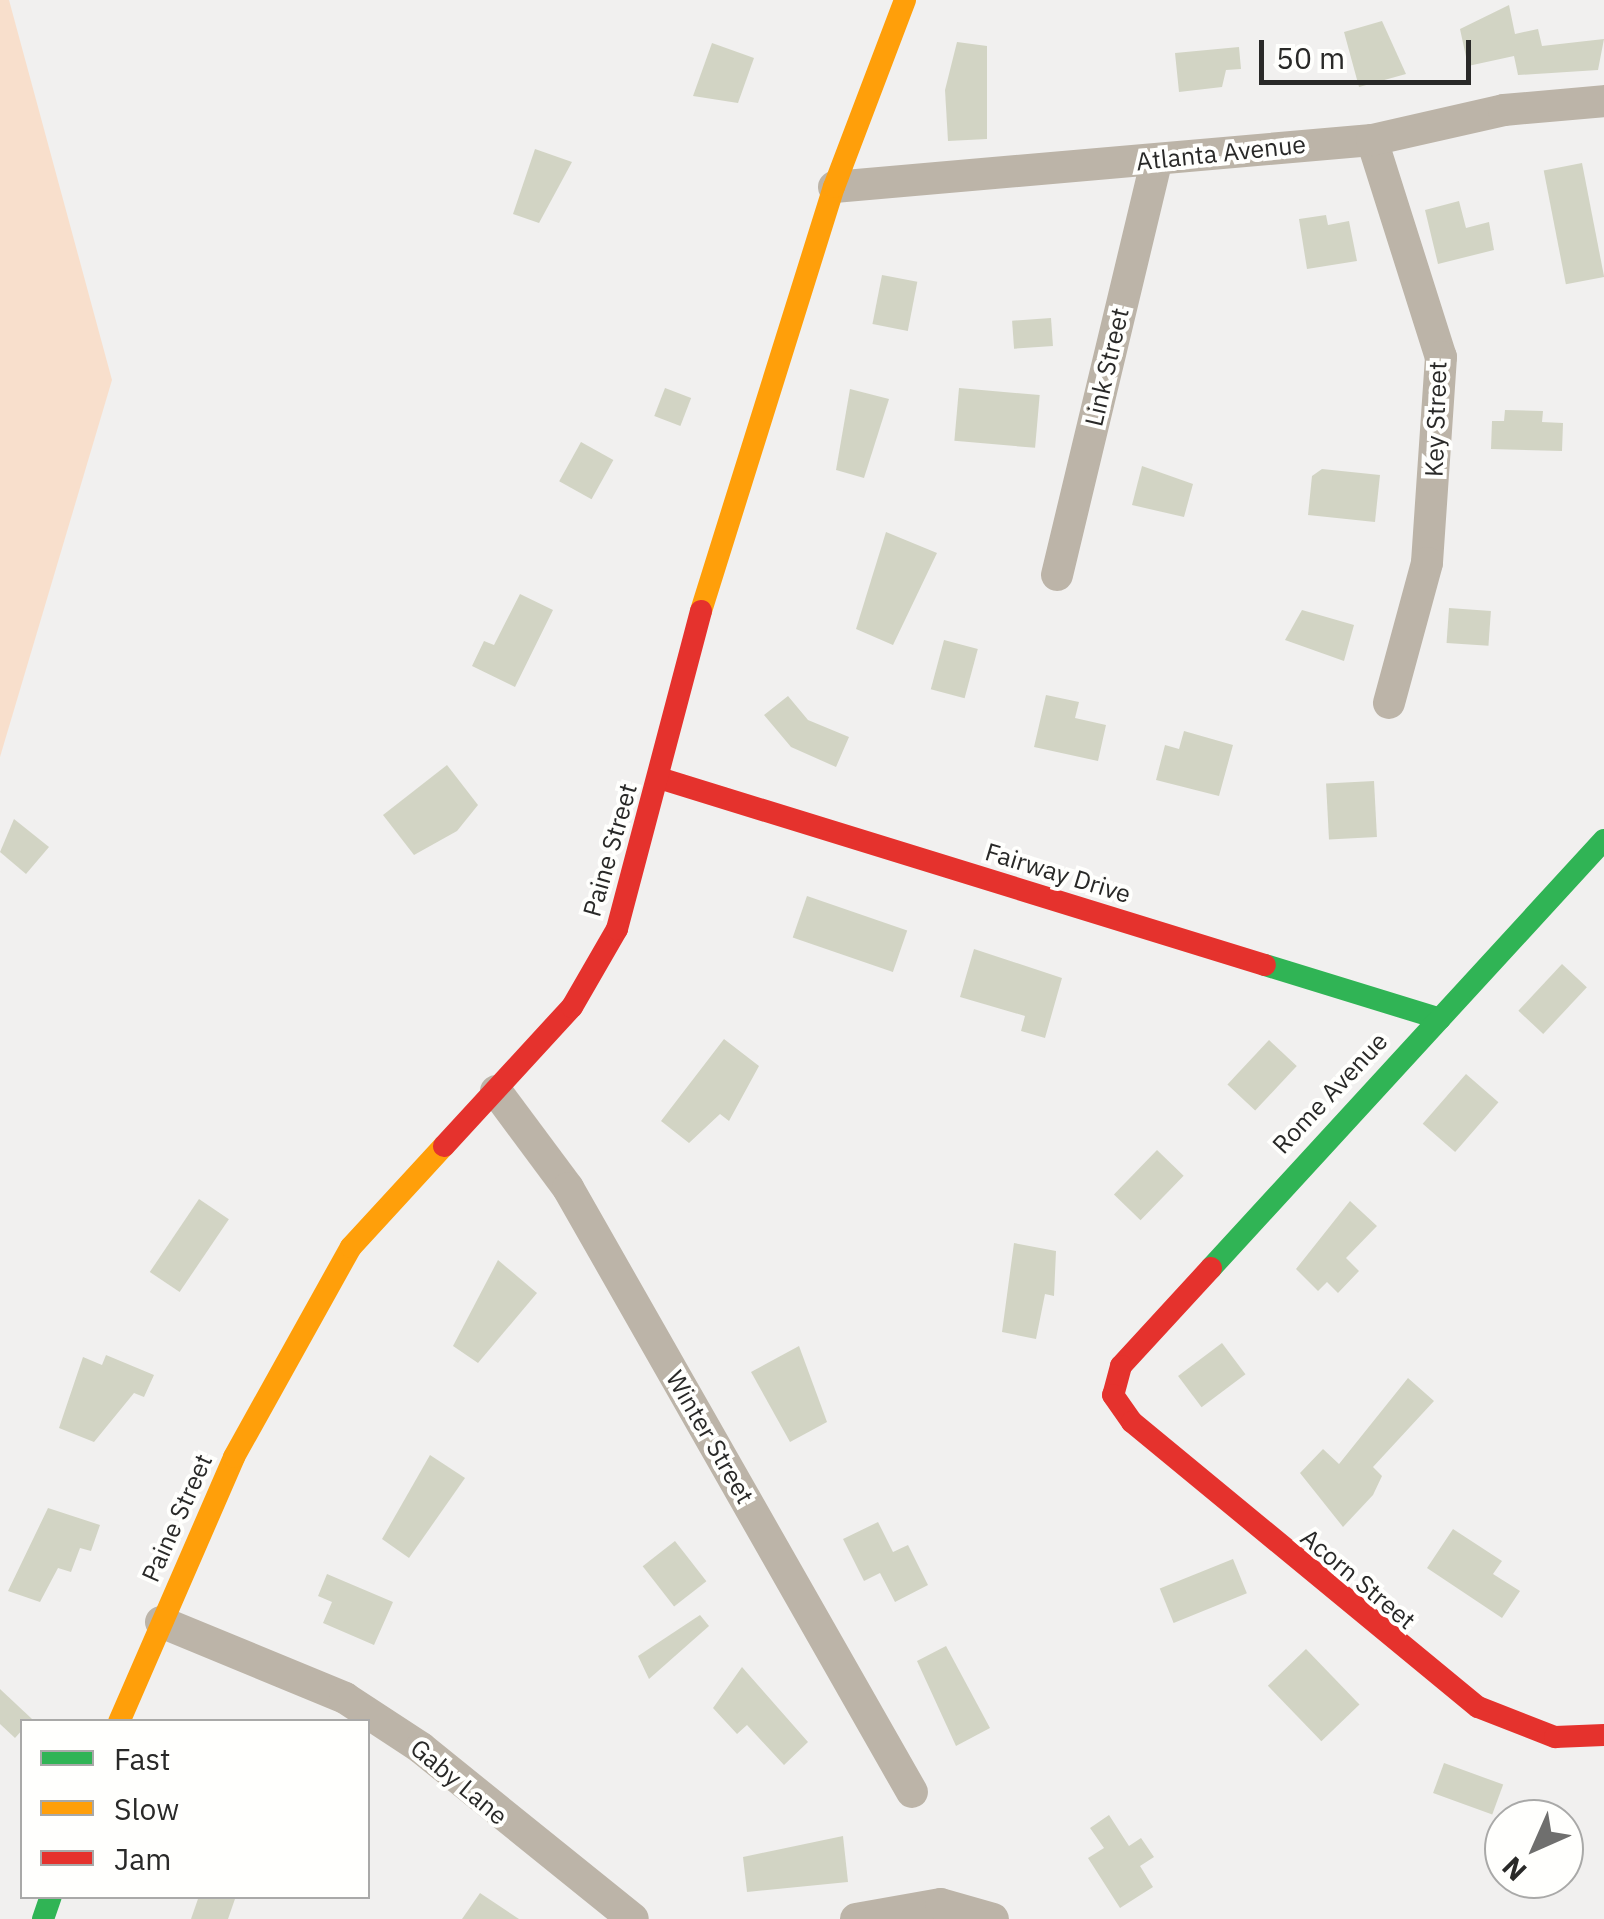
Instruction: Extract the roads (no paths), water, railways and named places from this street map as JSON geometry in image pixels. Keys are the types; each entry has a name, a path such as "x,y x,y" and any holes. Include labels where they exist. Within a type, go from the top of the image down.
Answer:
{"street":[{"name":"Paine Street","path":"120,1719 234,1456 351,1247 572,1007 617,929 704,601 834,187 905,0"},
{"name":"Atlanta Avenue","path":"834,187 1372,140 1504,110 1604,101"},
{"name":"Key Street","path":"1372,140 1441,358 1427,564 1389,703"},
{"name":"Link Street","path":"1057,574 1157,160"},
{"name":"Fairway Drive","path":"660,778 1440,1019"},
{"name":"Rome Avenue","path":"1113,1395 1121,1366 1604,840"},
{"name":"Winter Street","path":"496,1091 568,1188 912,1792"},
{"name":"Acorn Street","path":"1113,1395 1132,1422 1430,1674 1478,1707 1555,1737 1604,1735"},
{"name":"Gaby Lane","path":"161,1622 345,1698 421,1748 632,1919"},
{"path":"856,1919 941,1904 994,1919"}]}
